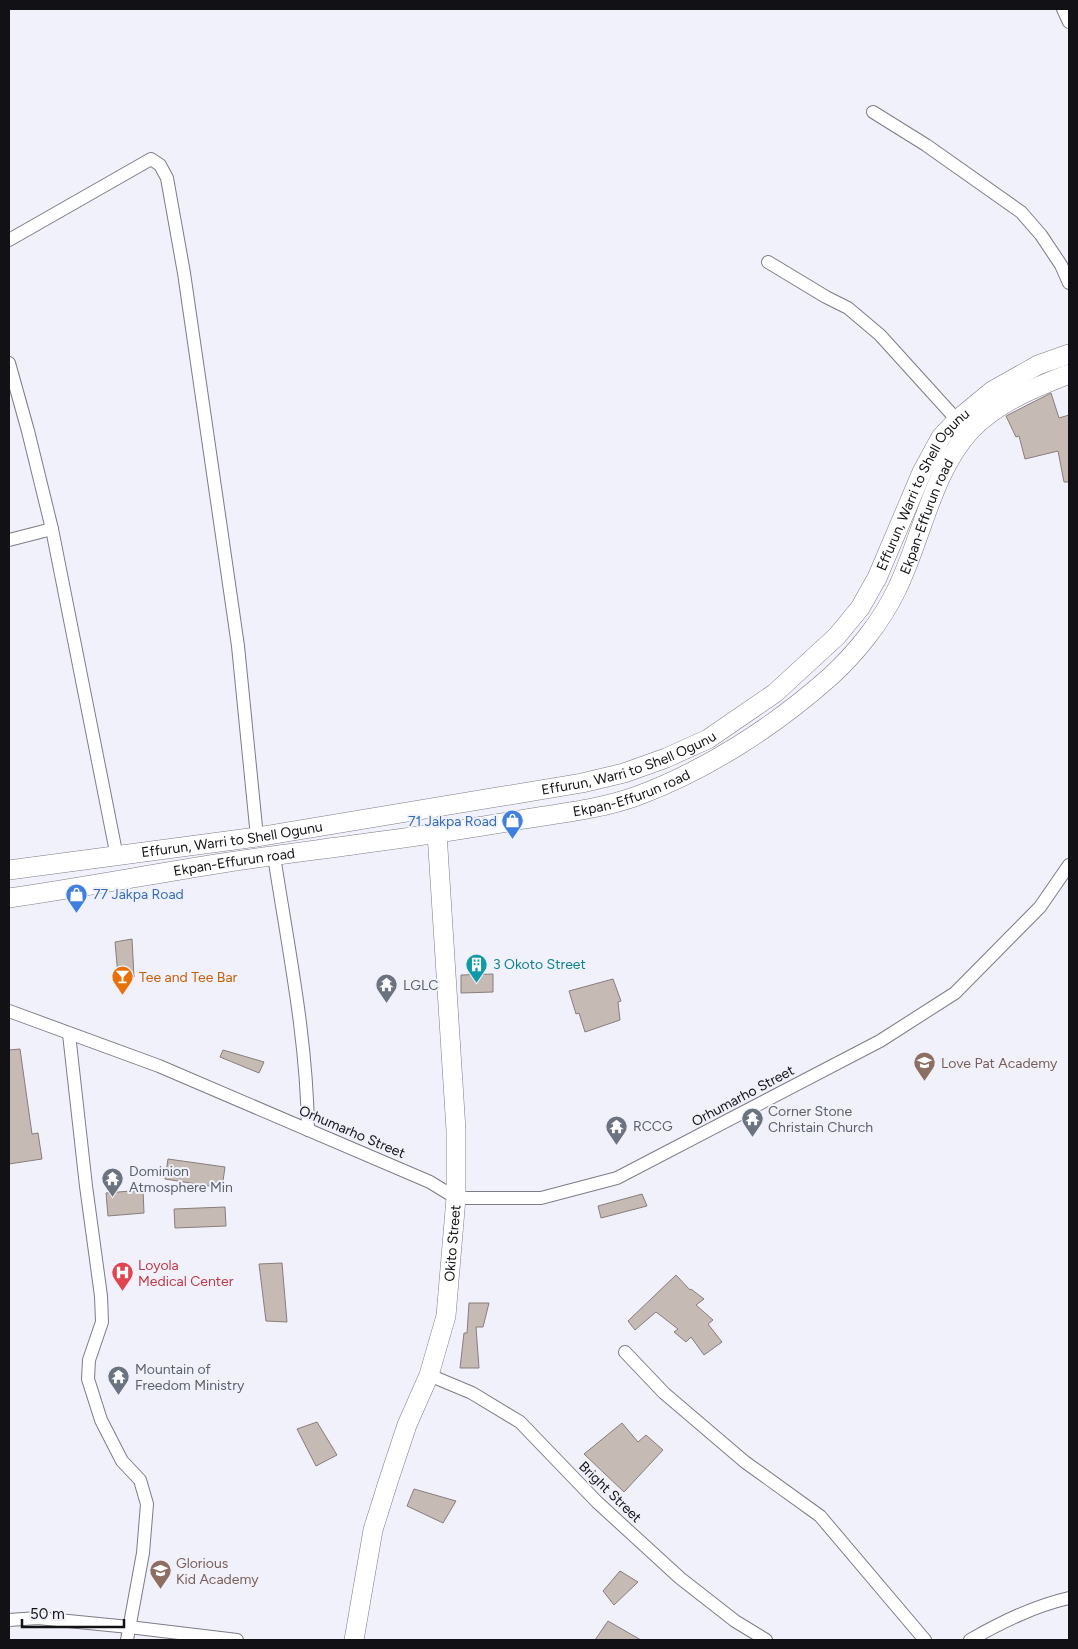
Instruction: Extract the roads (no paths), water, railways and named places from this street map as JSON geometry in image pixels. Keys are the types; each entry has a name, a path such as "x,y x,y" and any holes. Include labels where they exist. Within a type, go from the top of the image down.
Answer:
{"main road":[{"name":"Effurun, Warri to Shell Ogunu","path":"9,870 257,837 582,783 624,773 666,758 708,739 775,692 837,636 860,608 877,578 922,472 941,437 957,420 992,391 1038,365 1069,354"},
{"name":"Ekpan-Effurun road","path":"9,898 584,810 635,796 684,776 745,740 786,712 832,675 859,646 877,622 896,590 943,472 971,430 1013,397 1069,374"},
{"path":"582,783 584,810"},
{"name":"Okito Street","path":"354,1640 373,1530 404,1433 429,1375 446,1316 456,1198 456,1130 437,833"}],"street":[{"path":"1063,9 1069,22"},
{"path":"873,112 926,144 1020,212 1041,235 1061,266 1069,283"},
{"path":"9,240 151,159 160,165 167,178 186,282 238,646 257,837"},
{"path":"768,262 848,308 880,335 957,420"},
{"path":"9,363 52,529 117,856"},
{"path":"9,540 52,529"},
{"path":"274,856 301,1027 308,1101 308,1130"},
{"name":"Orhumarho Street","path":"9,1011 159,1066 430,1182 456,1198 541,1198 617,1178 880,1041 955,993 1040,906 1069,865"},
{"path":"69,1034 86,1186 101,1296 102,1322 89,1360 88,1379 101,1420 122,1461 140,1480 147,1504 143,1553 127,1640"},
{"path":"625,1352 664,1393 745,1462 820,1516 925,1640"},
{"name":"Bright Street","path":"429,1375 472,1393 520,1422 597,1502 680,1578 735,1621 766,1640"},
{"path":"970,1640 998,1624 1047,1603 1069,1598"},
{"path":"9,1620 38,1618 236,1640"}],"place":[{"name":"71 Jakpa Road","path":"513,840"},
{"name":"77 Jakpa Road","path":"77,913"},
{"name":"3 Okoto Street","path":"477,983"},
{"name":"Tee and Tee Bar","path":"123,996"},
{"name":"LGLC","path":"387,1004"},
{"name":"Love Pat Academy","path":"925,1082"},
{"name":"Corner Stone Christain Church","path":"752,1138"},
{"name":"RCCG","path":"617,1145"},
{"name":"Dominion Atmosphere Min","path":"113,1198"},
{"name":"Loyola Medical Center","path":"122,1292"},
{"name":"Mountain of Freedom Ministry","path":"119,1396"},
{"name":"Glorious Kid Academy","path":"160,1590"}]}
